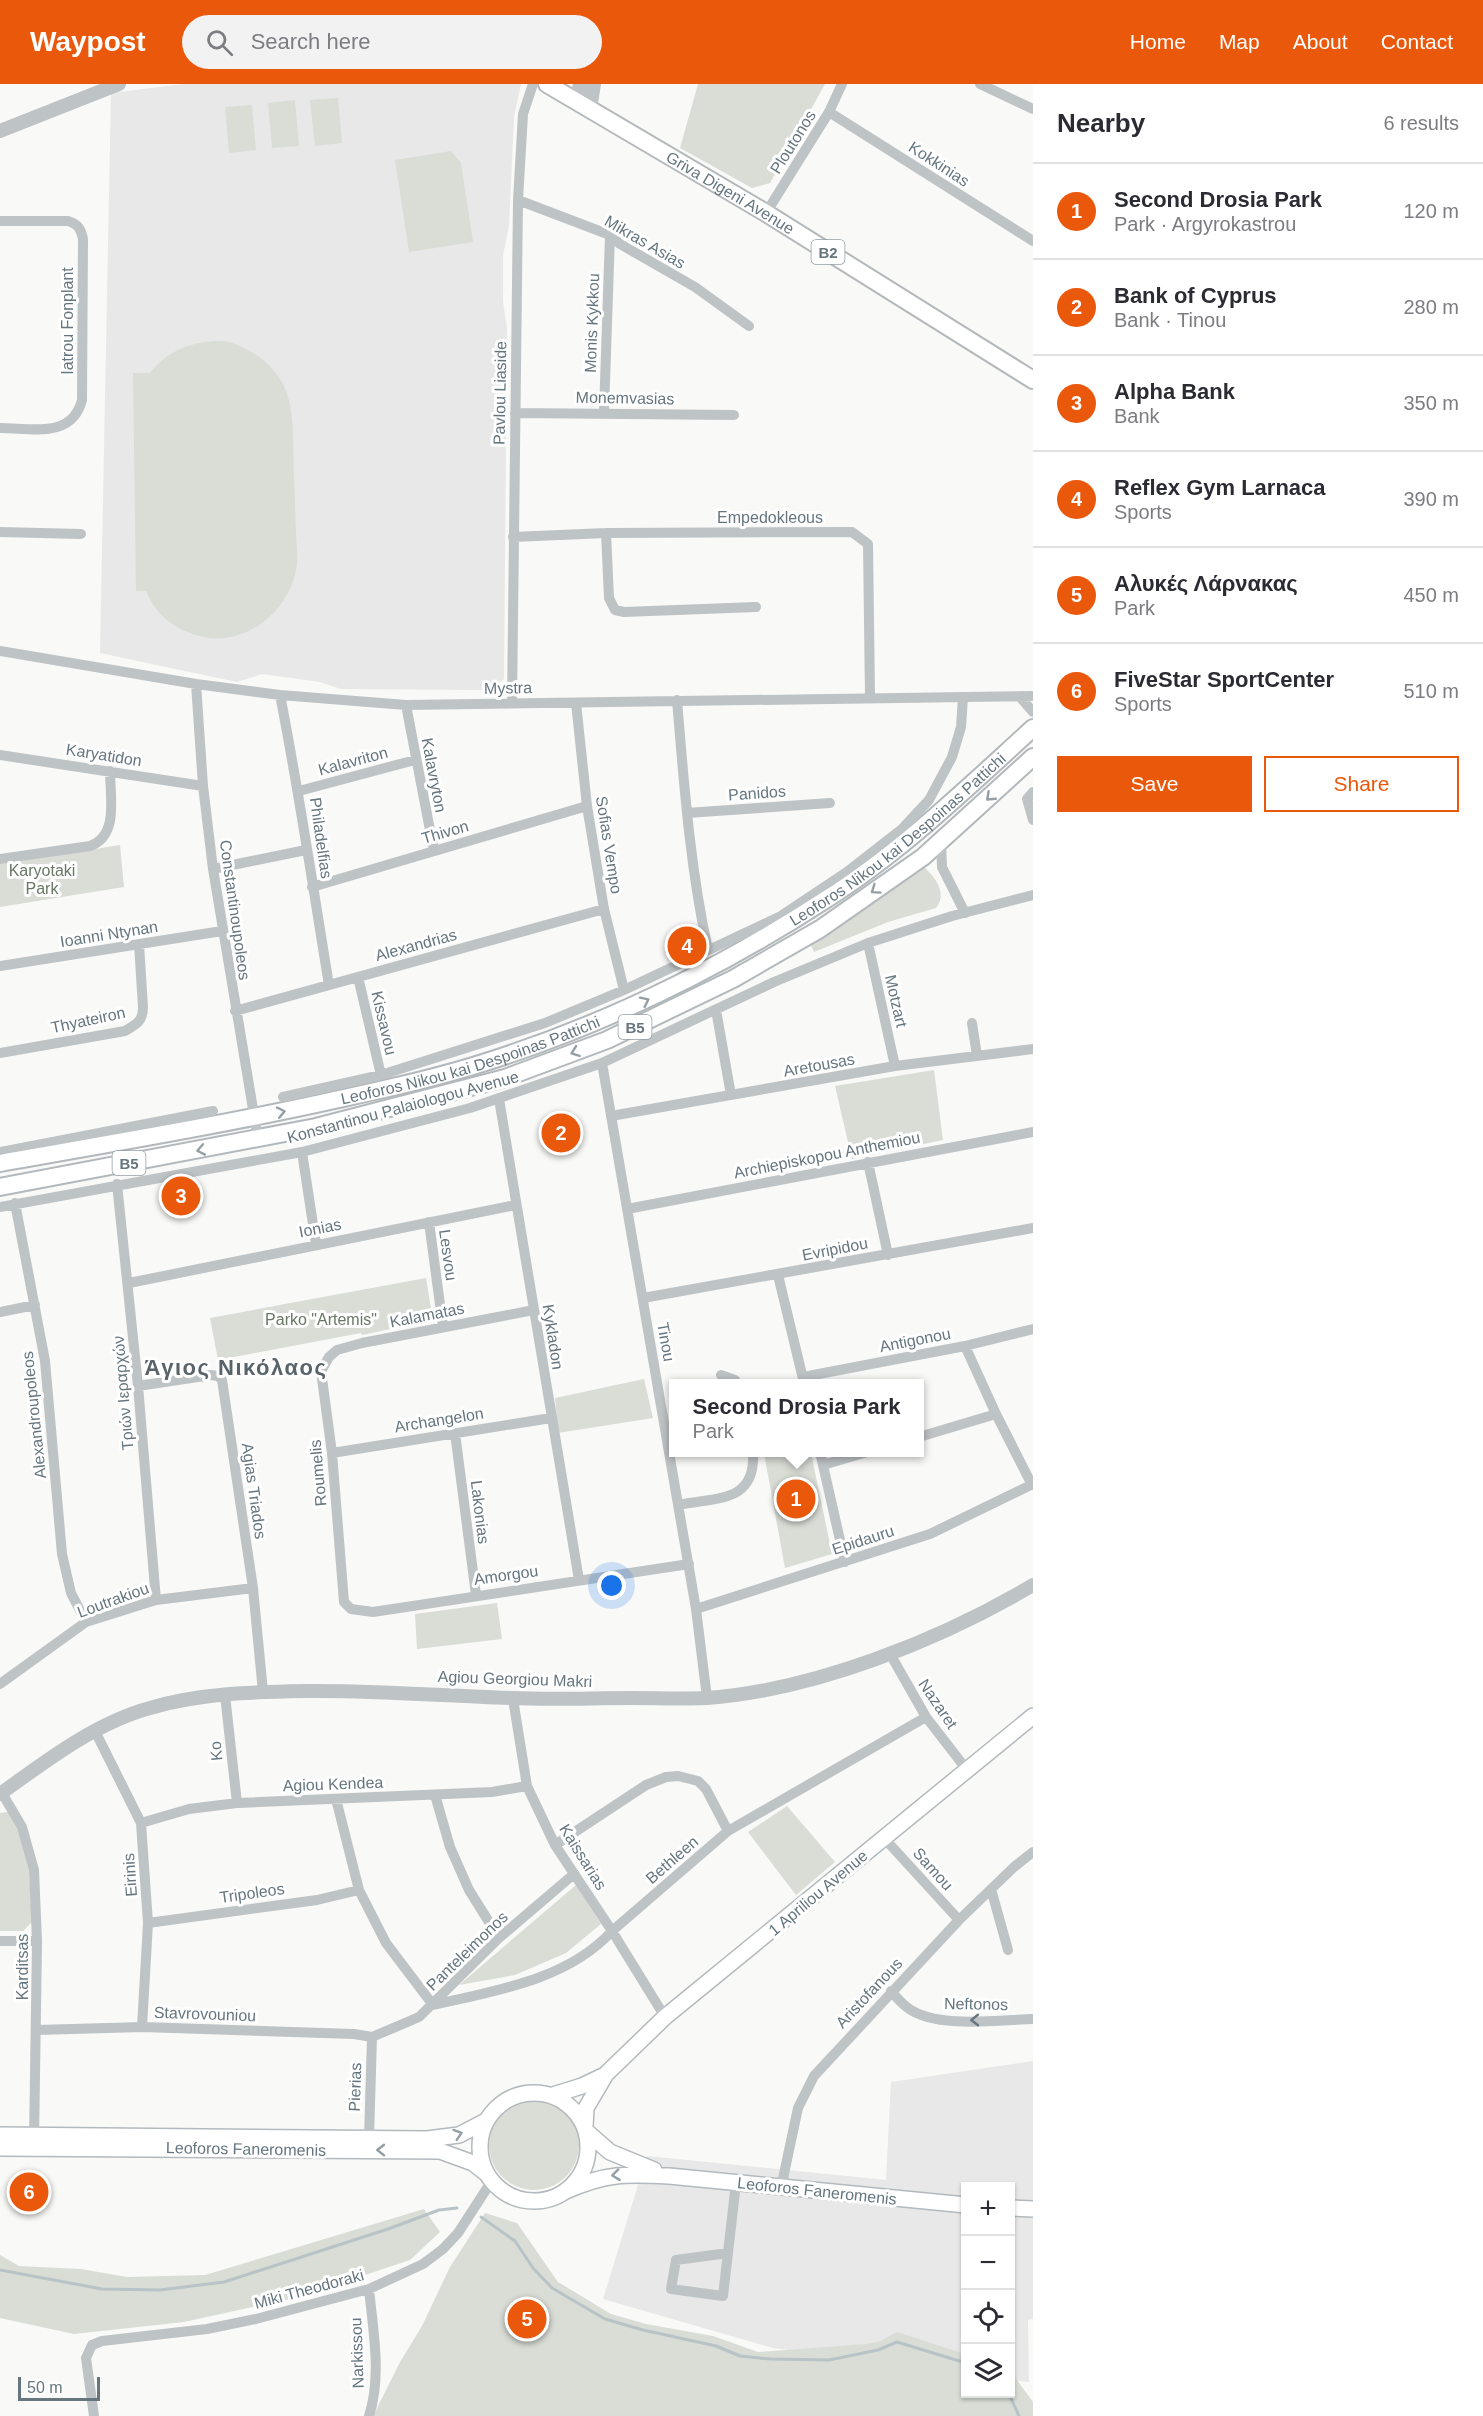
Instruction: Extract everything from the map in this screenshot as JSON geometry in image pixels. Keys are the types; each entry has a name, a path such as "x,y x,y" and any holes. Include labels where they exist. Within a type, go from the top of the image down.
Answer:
{"main road":[{"name":"Griva Digeni Avenue","path":"547,84 582,98 1033,380"},
{"name":"Leoforos Nikou kai Despoinas Pattichi","path":"0,1163 254,1118 411,1083 490,1061 622,1012 720,964 827,899 893,851 1033,728"},
{"name":"Leoforos Nikou kai Despoinas Pattichi","path":"0,1187 258,1139 382,1111 505,1078 607,1041 733,980 810,935 923,857 1033,757"},
{"name":"1 Apriliou Avenue","path":"586,2129 586,2108 606,2074 665,2017 1033,1716"},
{"name":"1 Apriliou Avenue","path":"553,2095 582,2086 606,2074"},
{"path":"534,2092 553,2095 572,2107 586,2129 589,2143 586,2164 566,2191 546,2199 524,2200 504,2192 489,2178 480,2152 480,2142 486,2121 503,2102 515,2096 534,2092"},
{"name":"Leoforos Faneromenis","path":"0,2148 34,2142 441,2139 459,2135 486,2121"},
{"name":"Leoforos Faneromenis","path":"586,2129 610,2152 669,2176"},
{"name":"Leoforos Faneromenis","path":"0,2135 34,2142 440,2151 473,2163 489,2178"},
{"name":"Leoforos Faneromenis","path":"566,2191 590,2180 610,2175 669,2176 961,2205"},
{"path":"1015,2208 1033,2209"}],"street":[{"path":"0,131 119,84"},
{"name":"Pavlou Liaside","path":"512,703 518,200 523,114 533,84"},
{"path":"582,98 594,84"},
{"name":"Ploutonos","path":"766,213 830,112 842,84"},
{"path":"980,84 1033,109"},
{"name":"Kokkinias","path":"830,112 1033,241"},
{"name":"Mikras Asias","path":"518,200 610,235 620,244 695,287 749,326"},
{"name":"Iatrou Fonplant","path":"0,221 61,220 75,223 81,230 83,250 82,400 80,409 75,418 57,428 0,428"},
{"name":"Monis Kykkou","path":"604,412 610,235"},
{"name":"Monemvasias","path":"515,413 604,412 734,415"},
{"path":"0,532 81,534"},
{"name":"Empedokleous","path":"513,537 606,533 852,532 868,544 870,698"},
{"path":"606,533 609,598 615,610 624,612 756,607"},
{"name":"Mystra","path":"0,651 196,684 280,695 406,705 1033,696"},
{"name":"Constantinoupoleos","path":"196,684 203,786 213,870 258,1139"},
{"name":"Philadelfias","path":"280,695 299,791 306,850 329,985"},
{"path":"283,1097 381,1075 544,1023 624,990 781,916 847,872 902,829 929,800 952,756 961,727 963,697"},
{"path":"1020,697 1033,712"},
{"path":"677,700 687,813 700,913 708,950"},
{"name":"Sofias Vempo","path":"576,703 587,806 604,909 624,990"},
{"name":"Kalavryton","path":"406,705 434,851"},
{"name":"Karyatidon","path":"0,755 203,786"},
{"name":"Kalavriton","path":"299,791 415,760"},
{"path":"0,859 99,843 106,837 110,827 110,771"},
{"path":"1033,792 1027,799 1033,820"},
{"name":"Panidos","path":"687,813 830,803"},
{"name":"Thivon","path":"312,887 587,806"},
{"path":"940,842 942,867 965,913"},
{"path":"213,870 306,850"},
{"path":"923,857 942,867"},
{"name":"Konstantinou Palaiologou Avenue","path":"0,1207 302,1152 499,1099 602,1063 774,982 868,943 1033,895"},
{"name":"Alexandrias","path":"235,1011 604,909"},
{"name":"Ioanni Ntynan","path":"0,966 222,931"},
{"name":"Motzart","path":"868,943 895,1066"},
{"name":"Thyateiron","path":"0,1053 125,1031 138,1024 143,1017 139,944"},
{"name":"Kissavou","path":"358,977 381,1075"},
{"path":"716,1010 731,1095"},
{"path":"972,1023 977,1056"},
{"name":"Aretousas","path":"611,1116 895,1066 1033,1049"},
{"name":"Tinou","path":"602,1063 669,1448"},
{"name":"Kykladon","path":"499,1099 579,1580"},
{"path":"0,1152 213,1111"},
{"name":"Archiepiskopou Anthemiou","path":"627,1209 1033,1132"},
{"path":"302,1152 316,1244"},
{"path":"868,1162 888,1254"},
{"name":"Τριών Ιεραρχών","path":"117,1184 129,1283 156,1600"},
{"name":"Alexandroupoleos","path":"15,1203 45,1360 62,1554 71,1593 86,1622"},
{"name":"Ionias","path":"129,1283 516,1205"},
{"name":"Lesvou","path":"429,1222 443,1327"},
{"name":"Evripidou","path":"643,1298 1033,1228"},
{"path":"778,1275 803,1379"},
{"path":"0,1312 35,1305"},
{"name":"Kalamatas","path":"329,1357 337,1350 348,1346 534,1310"},
{"name":"Antigonou","path":"808,1379 965,1346 1033,1329"},
{"path":"965,1346 1032,1485"},
{"name":"Roumelis","path":"329,1357 321,1371 332,1453 342,1590"},
{"name":"Agias Triados","path":"138,1386 212,1375 222,1380 253,1588 263,1692"},
{"path":"721,1375 732,1379"},
{"path":"924,1436 996,1414"},
{"name":"Archangelon","path":"332,1453 551,1418"},
{"name":"Lakonias","path":"456,1433 476,1595"},
{"name":"Tinou","path":"671,1457 696,1609 707,1698"},
{"path":"679,1505 734,1494 744,1488 751,1479 753,1457"},
{"path":"821,1457 845,1562"},
{"path":"824,1466 852,1457"},
{"name":"Epidauru","path":"696,1609 930,1534 1032,1485"},
{"name":"Amorgou","path":"342,1590 344,1602 351,1609 373,1612 689,1564"},
{"name":"Agiou Georgiou Makri","path":"1,1793 95,1731 149,1708 225,1695 263,1692 354,1690 513,1699 707,1698 767,1690 839,1672 958,1625 1033,1585"},
{"name":"Loutrakiou","path":"0,1684 86,1622 156,1600 253,1588"},
{"name":"Nazaret","path":"889,1652 926,1717 967,1770"},
{"name":"Ko","path":"225,1695 237,1803"},
{"name":"Kaissarias","path":"513,1699 527,1786 555,1845 665,2017"},
{"name":"Bethleen","path":"433,2005 540,1977 573,1962 596,1948 612,1931 728,1831 926,1717"},
{"name":"Eirinis","path":"95,1731 141,1823 148,1923 142,2027"},
{"path":"555,1845 646,1785 666,1777 678,1776 698,1781 706,1789 728,1831"},
{"name":"Agiou Kendea","path":"141,1823 189,1809 237,1803 492,1792 527,1786"},
{"name":"Karditsas","path":"1,1793 22,1827 34,1870 37,1941 34,2142"},
{"path":"435,1795 450,1847 469,1890 499,1938"},
{"path":"336,1799 359,1890 386,1943 433,2005"},
{"name":"Samou","path":"884,1838 959,1920"},
{"name":"Aristofanous","path":"781,2188 798,2109 814,2076 959,1920 1033,1852"},
{"name":"Panteleimonos","path":"372,2037 419,2017 499,1938 574,1874"},
{"path":"991,1889 1008,1950"},
{"name":"Tripoleos","path":"148,1923 317,1900 359,1890"},
{"path":"0,1941 37,1941"},
{"name":"Neftonos","path":"891,1991 909,2009 930,2017 957,2021 1033,2019"},
{"name":"Stavrovouniou","path":"37,2030 142,2027 354,2034 372,2037"},
{"name":"Pierias","path":"369,2138 372,2037"},
{"name":"Miki Theodoraki","path":"94,2416 86,2358 92,2345 102,2341 207,2329 256,2319 369,2289 423,2264 442,2249 458,2233 489,2178"},
{"path":"728,2253 676,2260 670,2289 723,2296 728,2253 736,2183"},
{"name":"Narkissou","path":"369,2289 375,2362 375,2387 369,2416"}],"shaded area":[{"path":"183,84 521,84 514,117 509,226 503,255 503,301 507,329 504,679 490,690 341,689 320,682 262,674 237,682 100,653 111,93"},
{"path":"1033,2061 1033,2319 1028,2320 1029,2382 1015,2380 1015,2182 961,2182 961,2373 773,2348 603,2299 647,2156 886,2180 891,2082"}],"green space":[{"path":"698,84 825,84 770,183 752,188 680,148"},
{"path":"338,98 342,143 315,146 310,100"},
{"path":"295,100 299,146 272,148 268,103"},
{"path":"252,105 256,150 229,153 225,107"},
{"path":"451,151 461,163 473,242 409,252 395,160"},
{"path":"225,341 244,348 262,359 282,382 289,400 293,433 297,564 286,596 264,622 233,637 216,638 199,636 174,625 155,607 146,591 136,591 133,373 150,373 165,358 193,344"},
{"name":"Karyotaki Park","path":"120,845 124,887 0,907 0,864"},
{"path":"923,866 939,886 941,897 936,908 888,922 814,952 808,938"},
{"path":"934,1070 943,1140 852,1159 835,1086"},
{"name":"Parko \"Artemis\"","path":"426,1278 433,1320 218,1360 210,1318"},
{"path":"644,1379 653,1418 558,1433 555,1398"},
{"path":"765,1457 812,1457 832,1554 785,1568"},
{"path":"497,1603 502,1639 417,1649 415,1614"},
{"path":"787,1806 835,1862 796,1895 748,1832"},
{"path":"8,1812 20,1833 29,1871 33,1921 23,1931 0,1931 0,1813"},
{"path":"576,1885 601,1924 566,1953 515,1975 459,1985"},
{"path":"534,2100 551,2104 566,2113 575,2128 579,2145 575,2162 566,2177 551,2186 534,2190 517,2186 502,2177 493,2162 489,2145 493,2128 502,2113 517,2104"},
{"path":"424,2209 440,2232 410,2260 299,2297 184,2322 74,2334 0,2318 0,2255 19,2266 81,2269 127,2277 205,2275"},
{"path":"485,2213 517,2223 558,2282 611,2314 646,2324 713,2336 758,2352 867,2344 880,2341 897,2332 961,2353 961,2398 1015,2398 1015,2377 1033,2402 1033,2416 373,2416 400,2362 422,2326 450,2267"}],"waterway":[{"path":"0,2270 102,2289 160,2290 224,2282 388,2229 439,2210 457,2208"},
{"path":"481,2217 515,2241 533,2268 552,2288 605,2319 716,2346 740,2356 829,2360 878,2350 897,2342 961,2361"},
{"path":"1011,2398 1019,2416"}],"place":[{"name":"Reflex Gym Larnaca","path":"687,946"},
{"name":"Bank of Cyprus","path":"561,1133"},
{"name":"Alpha Bank","path":"181,1196"},
{"name":"Second Drosia Park","path":"796,1499"},
{"name":"FiveStar SportCenter","path":"29,2192"},
{"name":"Αλυκές Λάρνακας","path":"527,2319"}],"district":[{"name":"Άγιος Νικόλαος","path":"236,1367"}]}
